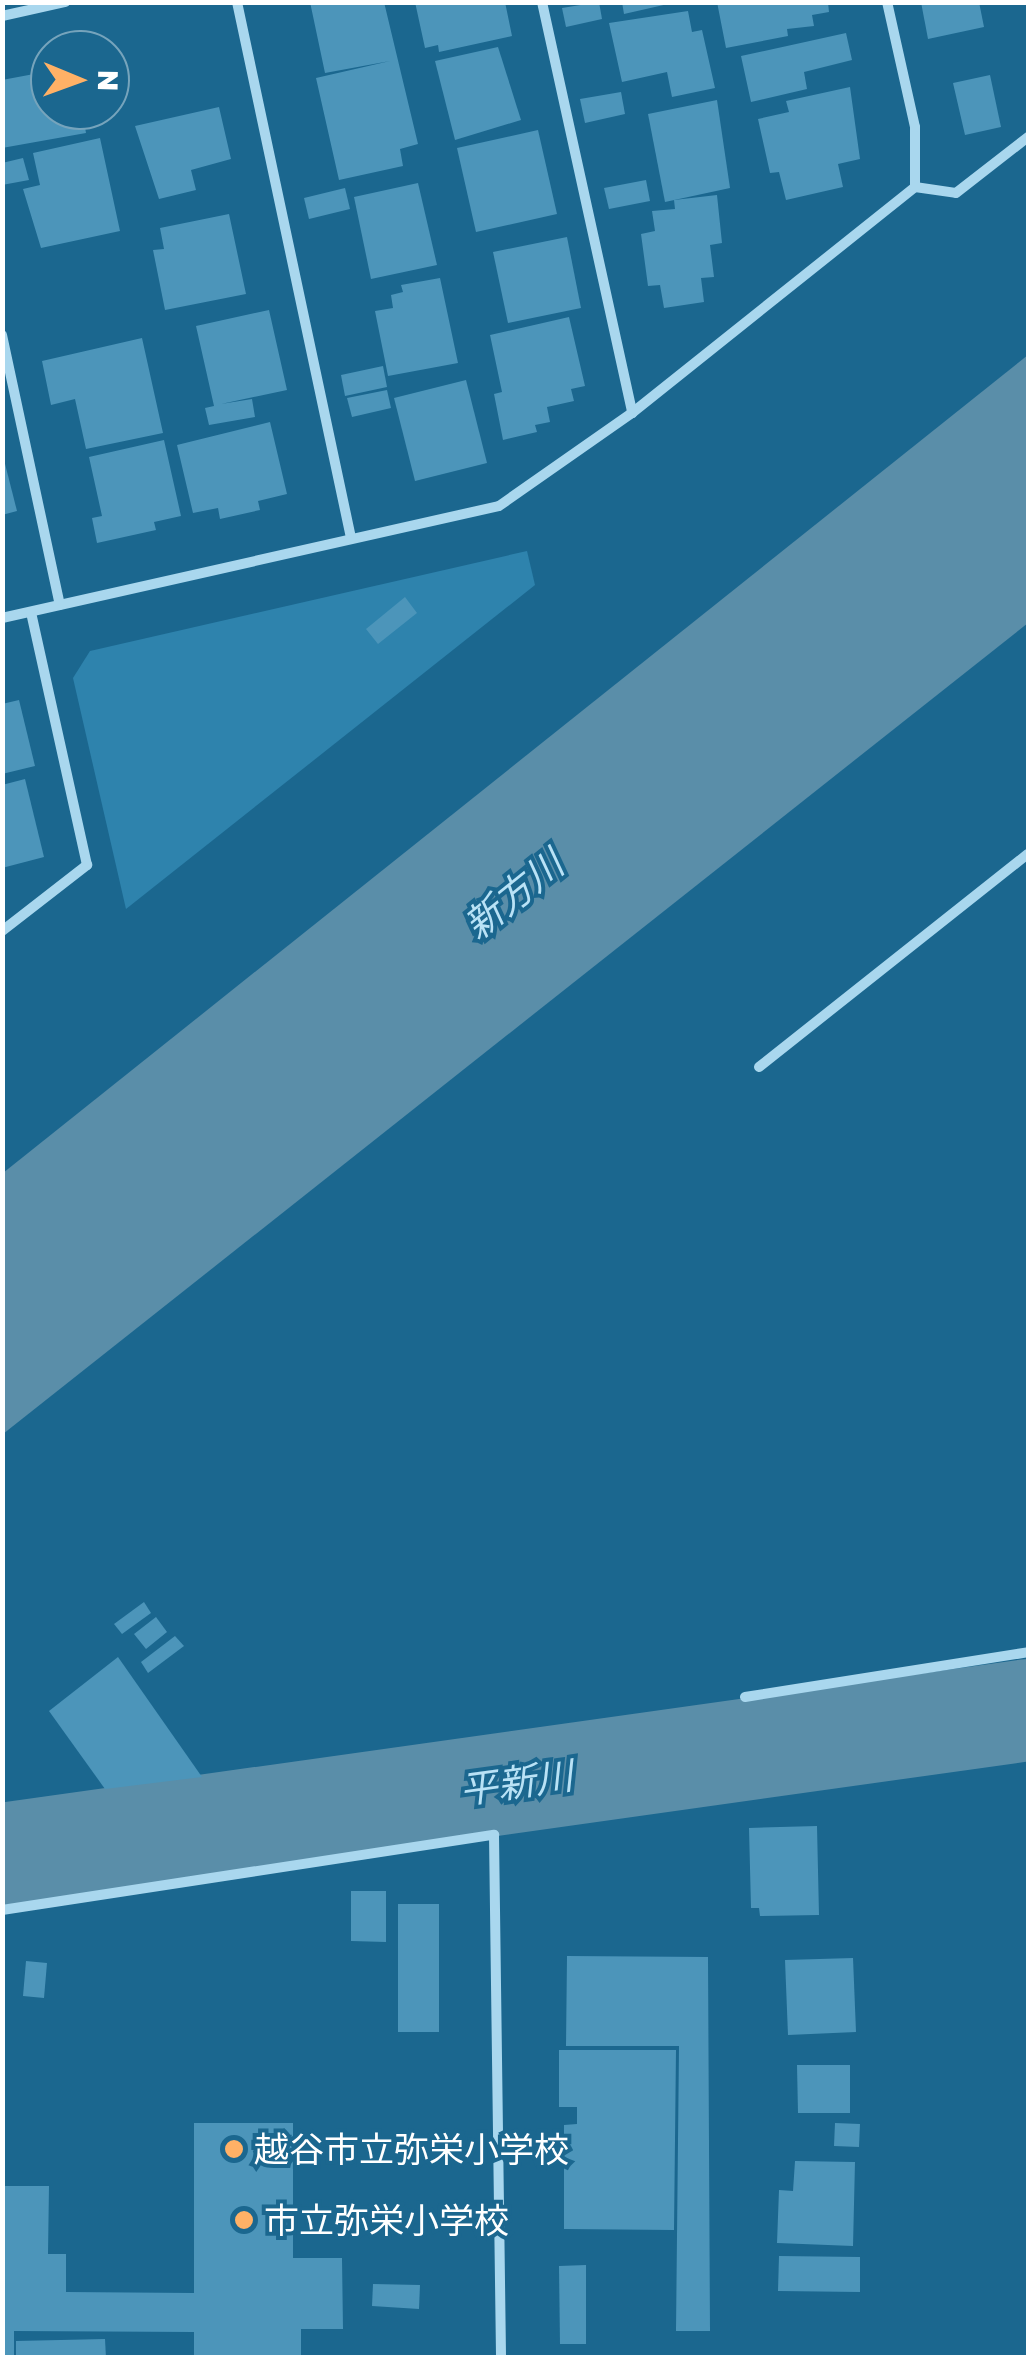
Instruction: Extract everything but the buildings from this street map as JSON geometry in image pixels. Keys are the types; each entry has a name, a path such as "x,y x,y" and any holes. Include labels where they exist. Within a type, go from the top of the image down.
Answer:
{"street":[{"path":"2,16 65,2"},
{"path":"237,2 352,538"},
{"path":"542,2 632,413"},
{"path":"887,2 915,127 915,187"},
{"path":"2,618 500,506 632,413 915,187 956,193 1028,138"},
{"path":"2,334 60,605"},
{"path":"2,931 87,865 31,612"},
{"path":"759,1067 1028,854"},
{"path":"745,1697 1028,1652"},
{"path":"2,1910 494,1835 501,2358"}],"shaded area":[{"path":"527,551 535,585 126,909 73,678 90,651"}],"water":[{"name":"新方川","path":"1028,355 1028,623 3,1434 3,1173"}],"waterway":[{"name":"平新川","path":"2,1854 1028,1710"}],"place":[{"name":"越谷市立弥栄小学校","path":"234,2149"},
{"name":"市立弥栄小学校","path":"244,2220"}]}
